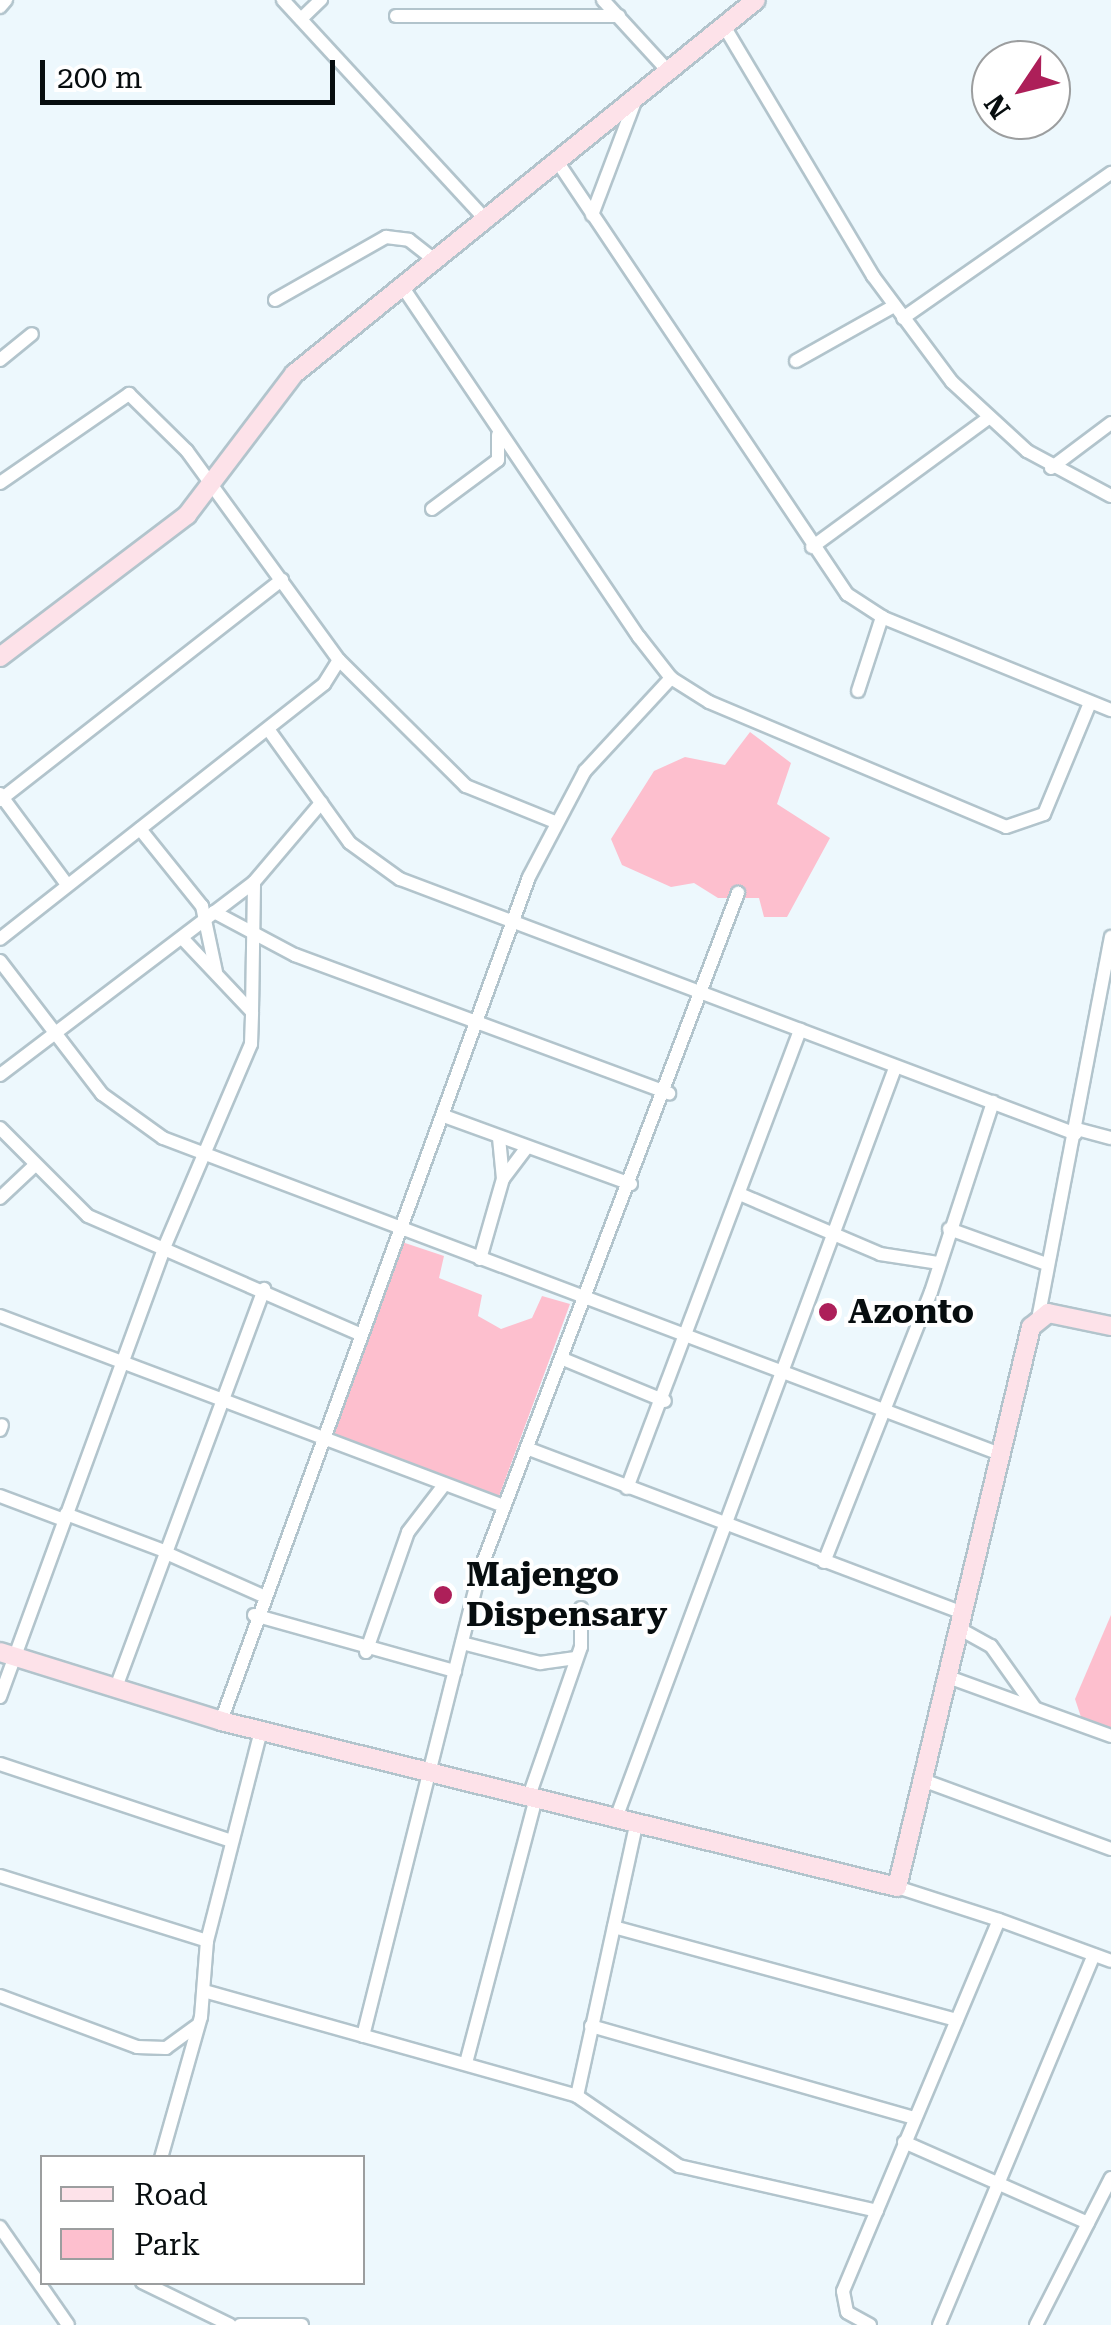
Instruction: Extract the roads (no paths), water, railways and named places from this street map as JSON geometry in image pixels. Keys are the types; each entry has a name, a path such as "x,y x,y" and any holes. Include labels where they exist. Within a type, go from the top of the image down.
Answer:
{"street":[{"path":"283,0 486,222"},
{"path":"301,19 321,0"},
{"path":"603,0 669,72"},
{"path":"0,658 187,514 294,374 756,0"},
{"path":"396,16 619,16"},
{"path":"724,26 898,312 986,419 1051,468 1111,496"},
{"path":"592,215 635,100"},
{"path":"558,164 847,594 882,617 1111,710"},
{"path":"796,361 898,312 1111,172"},
{"path":"275,300 386,237 409,240 436,260"},
{"path":"402,286 498,433 671,678 792,740 1006,827 1044,814 1090,703"},
{"path":"0,360 32,334"},
{"path":"0,483 129,394 211,482 339,660 466,786 555,822"},
{"path":"812,547 986,419"},
{"path":"1051,468 1111,424"},
{"path":"432,509 498,460 498,433"},
{"path":"65,882 1,797 282,580"},
{"path":"858,690 882,617"},
{"path":"0,939 65,882 268,729 339,660"},
{"path":"221,1721 261,1595 402,1229 513,922 555,822 585,771 671,678"},
{"path":"268,729 368,862 513,922 895,1068 1076,1132 1111,1138"},
{"path":"0,1075 51,1032 254,882 320,803"},
{"path":"140,829 211,916 669,1093"},
{"path":"0,1697 8,1655 65,1517 164,1248 251,1044 254,882"},
{"path":"363,2036 462,1644 504,1506 669,1093 706,996 738,893"},
{"path":"211,916 216,972"},
{"path":"896,1886 928,1782 1000,1454 1038,1314 1111,937"},
{"path":"182,938 252,1012"},
{"path":"0,960 51,1032 116,1109 204,1152 480,1259 788,1370 1000,1454"},
{"path":"627,1488 690,1335 800,1030"},
{"path":"615,1820 723,1524 788,1370 895,1068"},
{"path":"824,1562 939,1264 993,1102"},
{"path":"444,1116 631,1184"},
{"path":"0,1128 33,1166 88,1216 264,1288 359,1334"},
{"path":"480,1259 502,1179 499,1138"},
{"path":"502,1179 526,1149"},
{"path":"0,1198 33,1166"},
{"path":"742,1196 835,1236 939,1264"},
{"path":"949,1230 1046,1264"},
{"path":"115,1690 264,1288"},
{"path":"1038,1314 1111,1326"},
{"path":"0,1316 504,1506"},
{"path":"563,1359 664,1401"},
{"path":"530,1449 824,1562 962,1621 991,1646 1035,1708"},
{"path":"366,1652 408,1532 444,1485"},
{"path":"0,1496 166,1552 261,1595"},
{"path":"466,2063 531,1800 576,1658 581,1608"},
{"path":"254,1615 366,1652 455,1671"},
{"path":"462,1644 540,1664 576,1658"},
{"path":"8,1655 221,1721 636,1826 896,1886 1111,1961"},
{"path":"951,1678 1111,1736"},
{"path":"162,2155 198,2024 207,1941 261,1731"},
{"path":"0,1764 232,1841"},
{"path":"928,1782 1111,1848"},
{"path":"577,2096 636,1826"},
{"path":"0,1876 207,1941"},
{"path":"870,2325 842,2302 904,2142 999,1920"},
{"path":"614,1927 957,2020"},
{"path":"939,2325 1094,1955"},
{"path":"204,1991 577,2096 665,2160 877,2212"},
{"path":"0,1996 138,2047 166,2048 198,2024"},
{"path":"591,2026 914,2118"},
{"path":"904,2142 1088,2222"},
{"path":"1036,2325 1111,2178"},
{"path":"0,2227 3,2248 68,2325"},
{"path":"148,2285 230,2325"},
{"path":"240,2325 302,2325"}],"place":[{"name":"Azonto","path":"828,1312"},
{"name":"Majengo Dispensary","path":"443,1595"}]}
